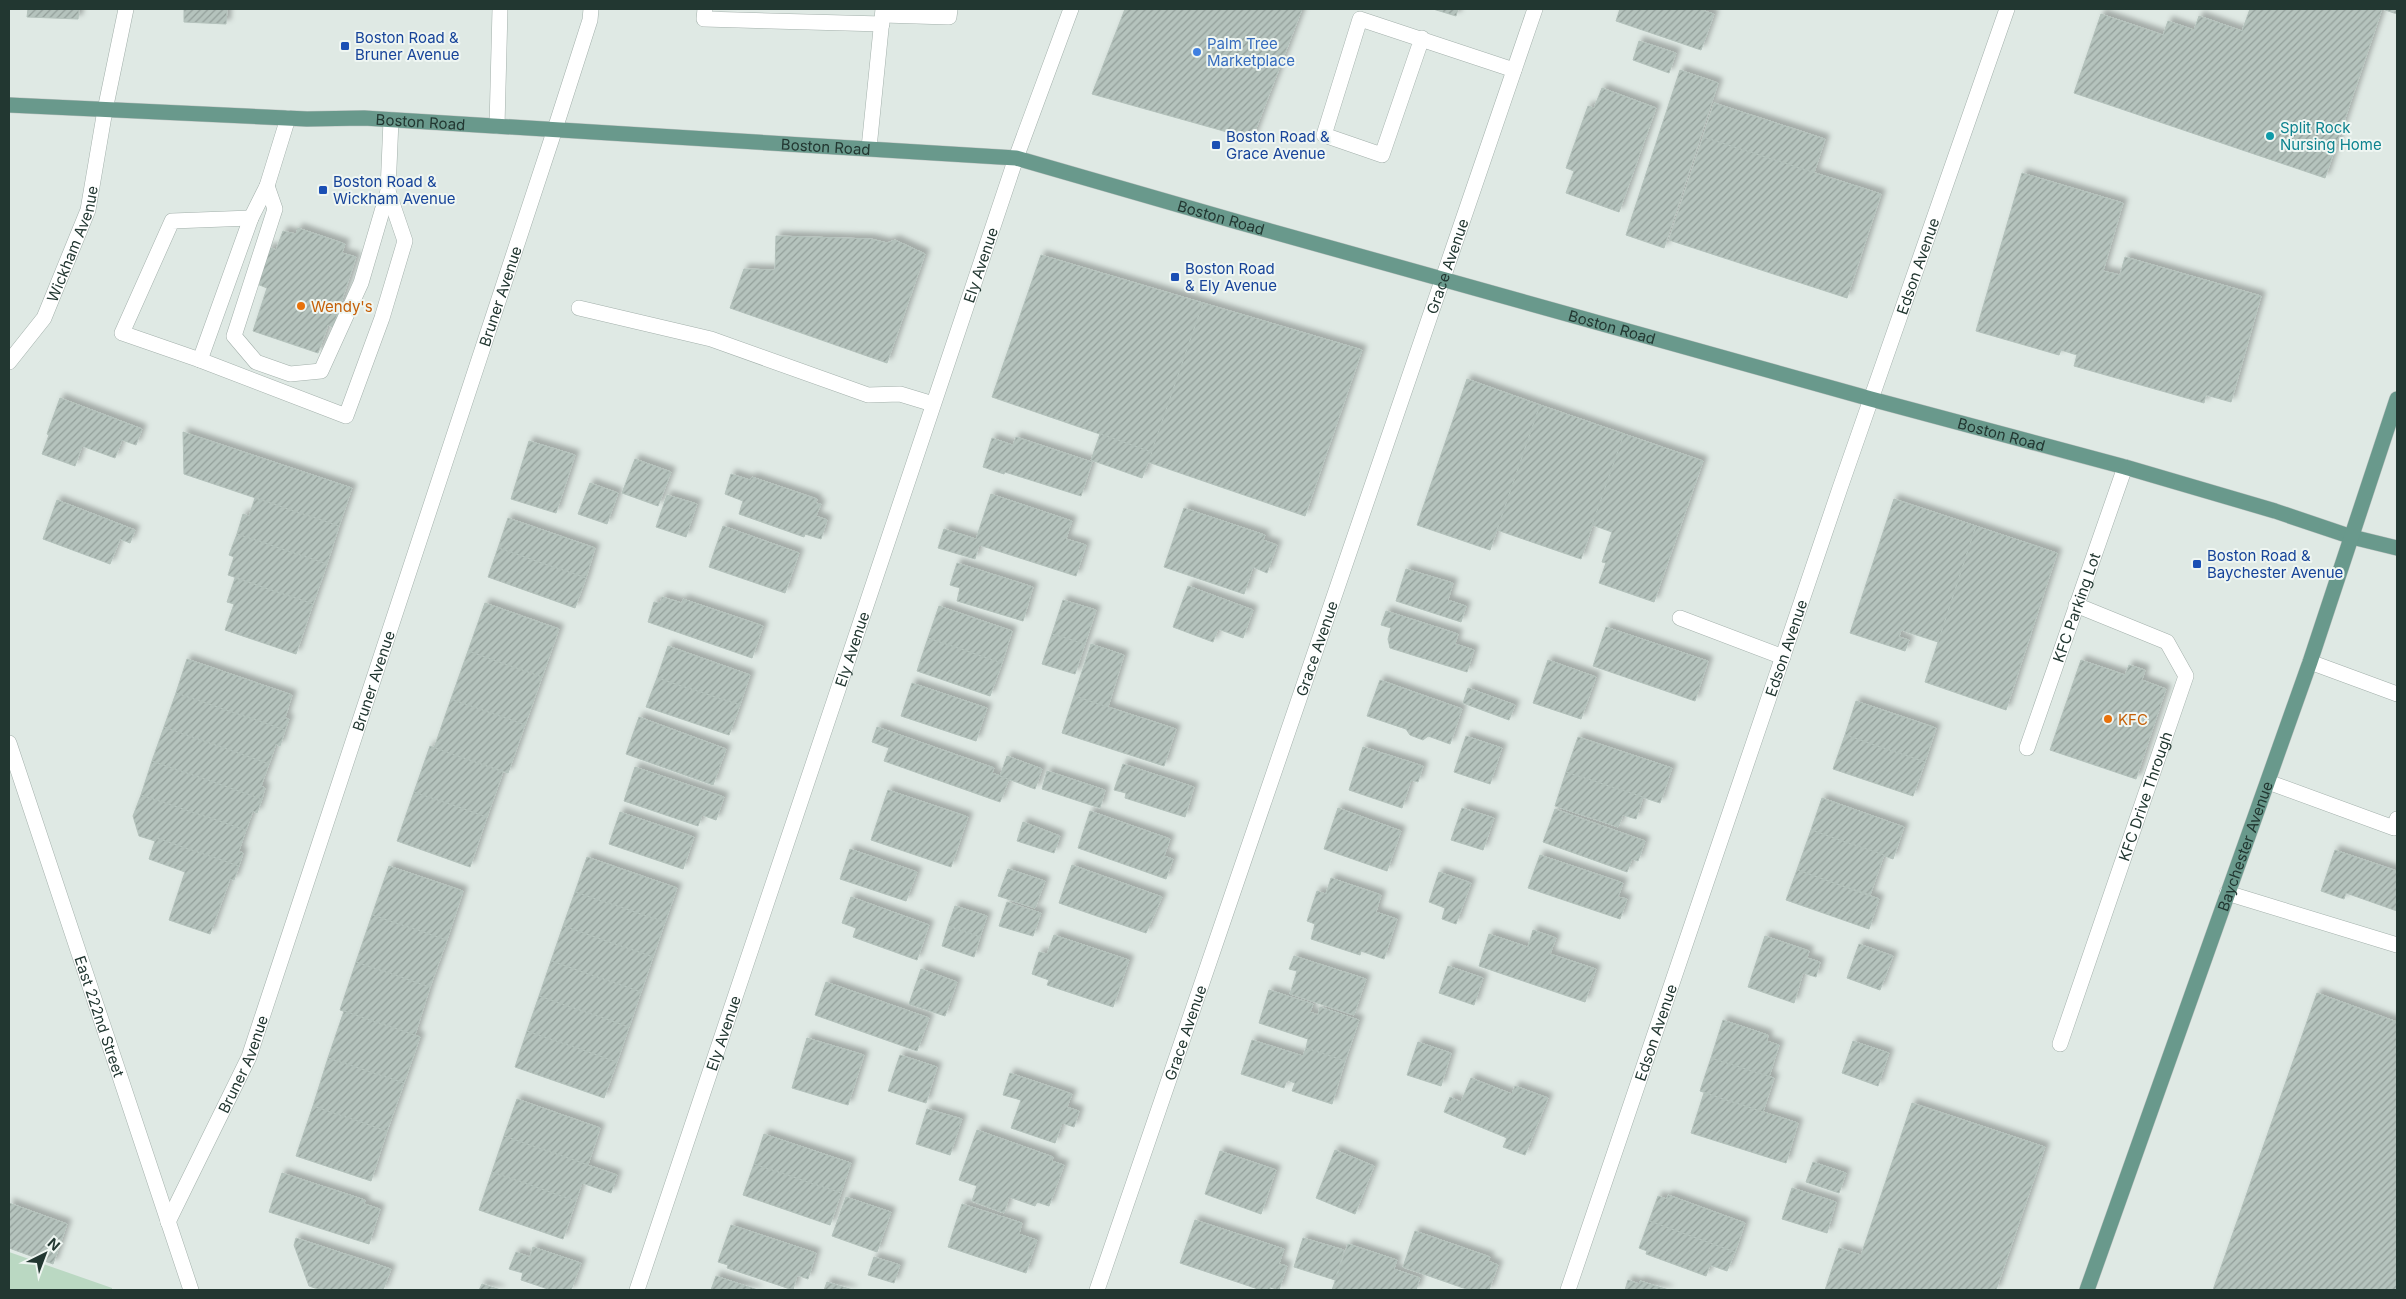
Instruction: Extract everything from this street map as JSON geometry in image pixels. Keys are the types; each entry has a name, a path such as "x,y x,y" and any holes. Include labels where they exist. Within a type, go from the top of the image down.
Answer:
{"main road":[{"name":"Boston Road","path":"9,105 288,118 391,120 1016,158 1871,399 2125,467 2275,511 2352,537 2397,548"},
{"name":"Baychester Avenue","path":"2087,1290 2310,662 2397,399"}],"street":[{"name":"Wickham Avenue","path":"9,362 44,318 88,210 105,110 126,9"},
{"path":"497,126 500,9"},
{"name":"Bruner Avenue","path":"168,1222 249,1057 555,129 590,20 591,9"},
{"path":"705,9 704,19 883,16 949,17 950,9"},
{"name":"Ely Avenue","path":"637,1290 1016,158 1071,9"},
{"name":"Grace Avenue","path":"1097,1290 1408,386 1535,9"},
{"name":"Edson Avenue","path":"1568,1290 1871,399 2007,9"},
{"path":"869,148 883,16"},
{"path":"1422,38 1382,155 1324,135 1360,19 1422,38 1514,70"},
{"path":"200,360 251,218 267,186 288,118"},
{"path":"267,186 275,209 234,336 256,362 290,374 321,371 362,283 388,191 391,120"},
{"path":"251,218 172,221 122,333 200,360 346,416 382,318 405,241 388,191"},
{"path":"579,308 711,339 868,396 900,394 933,404"},
{"name":"KFC Parking Lot","path":"2027,748 2125,467"},
{"name":"KFC Drive Through","path":"2060,1044 2186,676 2168,642 2076,605"},
{"path":"1680,618 1783,657"},
{"path":"2310,662 2397,694"},
{"name":"East 222nd Street","path":"9,742 191,1290"},
{"path":"2268,782 2396,825"},
{"path":"2227,893 2397,945"}],"green space":[{"path":"9,1252 112,1288 112,1290 9,1290"}],"building":[{"path":"28,9 79,9 78,19 27,17"},
{"path":"184,9 227,9 226,24 184,22"},
{"name":"Palm Tree Marketplace","path":"1125,9 1302,9 1252,139 1092,94"},
{"path":"1433,9 1458,9 1456,16"},
{"path":"1620,9 1699,9 1714,14 1701,50 1616,21"},
{"name":"Split Rock Nursing Home","path":"2250,9 2382,9 2325,178 2074,93 2101,14 2163,35 2168,21 2194,30 2199,16 2242,31"},
{"path":"2382,9 2397,9 2397,14"},
{"path":"1639,41 1676,53 1669,73 1633,60"},
{"path":"1680,70 1718,83 1664,248 1626,235"},
{"path":"1602,88 1656,108 1619,212 1566,193 1574,171 1566,168 1588,106 1594,108"},
{"path":"1714,103 1825,139 1814,173 1703,137"},
{"path":"1703,137 1881,194 1847,298 1669,240"},
{"path":"2022,173 2123,203 2103,271 2120,275 2125,257 2261,296 2231,402 2206,395 2204,403 2074,366 2077,355 2061,350 2059,355 1976,331"},
{"name":"Wendy's","path":"298,228 345,244 342,253 356,257 333,327 328,325 318,353 253,331 267,288 257,284 269,247 276,250 283,231 296,234"},
{"path":"776,236 871,239 887,243 895,240 925,254 887,363 730,308 744,269 775,270"},
{"path":"1041,255 1203,303 1152,452 992,397"},
{"path":"1203,303 1362,350 1305,516 1148,462"},
{"path":"1467,379 1540,405 1490,550 1417,525"},
{"path":"60,398 142,429 136,445 122,440 115,458 82,446 75,466 42,454"},
{"path":"1540,405 1624,434 1581,559 1497,530"},
{"path":"183,432 352,488 339,526 184,474"},
{"path":"1100,434 1152,452 1142,478 1091,460"},
{"path":"1624,434 1703,461 1654,602 1599,583 1606,563 1602,562 1612,532 1592,525"},
{"path":"1016,437 1092,462 1081,496 983,467 992,438 1013,445"},
{"path":"529,441 575,455 556,513 511,499"},
{"path":"635,459 671,472 658,506 622,493"},
{"path":"731,474 750,480 752,477 817,499 816,503 821,504 816,516 827,520 821,539 805,534 804,537 739,514 743,501 725,494"},
{"path":"590,483 618,493 607,524 578,514"},
{"path":"991,494 1072,521 1066,539 1086,545 1076,576 979,545 975,559 938,548 944,529 976,539"},
{"path":"667,495 697,504 686,537 656,527"},
{"path":"255,498 339,526 327,564 237,534 243,514 249,516"},
{"path":"1894,499 1976,526 1938,642 1901,630 1899,637 1909,640 1905,651 1850,633"},
{"path":"57,500 135,530 130,543 120,539 110,564 43,539"},
{"path":"1184,508 1265,535 1263,540 1277,545 1267,573 1253,567 1244,594 1164,567"},
{"path":"508,518 595,548 586,578 498,548"},
{"path":"723,526 799,553 785,593 709,567"},
{"path":"1976,526 2057,553 2006,710 1925,682"},
{"path":"237,534 327,564 313,604 228,575 234,557 229,555"},
{"path":"498,548 586,578 575,608 488,577"},
{"path":"957,563 1033,587 1023,621 957,601 960,588 950,585"},
{"path":"1406,569 1453,583 1448,600 1466,606 1461,622 1396,601"},
{"path":"235,578 313,604 296,654 225,630 234,604 227,602"},
{"path":"1188,586 1253,610 1243,638 1218,629 1213,642 1173,627"},
{"path":"662,597 682,603 683,599 763,626 752,658 648,622 654,602 660,603"},
{"path":"1063,600 1096,610 1085,644 1052,634"},
{"path":"485,603 559,629 542,677 468,651"},
{"path":"939,606 1012,631 1002,663 928,638"},
{"path":"1386,611 1458,634 1455,644 1474,650 1467,672 1390,648 1388,639 1391,628 1381,625"},
{"path":"1606,627 1708,661 1695,701 1593,666"},
{"path":"1052,634 1085,644 1075,674 1042,664"},
{"path":"928,638 1002,663 990,696 917,671"},
{"path":"1091,644 1124,655 1108,707 1074,696"},
{"path":"668,646 750,675 740,705 657,678"},
{"path":"468,651 542,677 525,725 451,699"},
{"path":"187,659 292,695 285,718 289,719 285,730 176,693"},
{"path":"1548,660 1596,677 1581,719 1533,703"},
{"name":"KFC","path":"2081,660 2125,675 2129,665 2145,670 2142,680 2166,689 2136,779 2050,750"},
{"path":"657,678 740,705 729,735 646,707"},
{"path":"1380,680 1462,709 1450,744 1428,736 1423,740 1410,735 1406,729 1367,716"},
{"path":"912,683 987,708 976,741 901,716"},
{"path":"1468,688 1515,705 1509,720 1463,703"},
{"path":"176,693 285,730 280,746 276,744 269,764 164,727"},
{"path":"1074,696 1176,729 1164,766 1062,733"},
{"path":"451,699 525,725 508,773 434,748"},
{"path":"1856,701 1936,728 1925,762 1845,735"},
{"path":"639,717 726,749 713,785 626,754"},
{"path":"164,727 269,764 261,786 265,788 262,799 152,761"},
{"path":"877,727 994,768 992,773 1009,779 1000,802 884,761 889,748 872,742"},
{"path":"1845,735 1925,762 1913,796 1833,769"},
{"path":"1466,736 1502,748 1490,784 1454,772"},
{"path":"1578,737 1672,768 1660,803 1566,772"},
{"path":"430,746 503,772 487,817 414,792"},
{"path":"1363,747 1423,766 1418,782 1411,780 1402,808 1349,790"},
{"path":"1007,756 1042,769 1035,789 1000,776"},
{"path":"152,761 262,799 257,813 253,811 246,830 141,795"},
{"path":"1123,764 1194,787 1185,817 1125,798 1126,793 1114,790"},
{"path":"635,767 724,797 716,820 702,815 698,826 624,801"},
{"path":"1047,771 1105,790 1100,808 1042,789"},
{"path":"1566,772 1643,797 1636,819 1623,815 1618,827 1555,806"},
{"path":"888,790 968,817 951,867 871,840"},
{"path":"414,792 487,817 470,867 397,841"},
{"path":"141,795 246,830 239,851 243,853 239,866 156,838 155,841 139,836 133,816"},
{"path":"1822,798 1904,827 1893,859 1811,830"},
{"path":"1338,808 1401,831 1387,871 1324,849"},
{"path":"1462,808 1494,818 1483,850 1451,840"},
{"path":"1555,809 1645,841 1638,861 1632,859 1627,872 1543,842"},
{"path":"1090,811 1170,839 1164,856 1173,859 1166,879 1078,848"},
{"path":"620,812 694,837 683,869 609,844"},
{"path":"1023,822 1060,836 1054,853 1017,841"},
{"path":"1811,830 1884,855 1870,895 1797,870"},
{"path":"156,838 239,866 234,880 230,879 210,934 169,920 185,872 149,859"},
{"path":"850,849 917,872 906,901 840,879"},
{"path":"2335,850 2397,871 2397,911 2346,893 2344,899 2321,891"},
{"path":"1540,855 1623,883 1618,897 1627,899 1620,919 1528,888"},
{"path":"587,857 677,888 665,922 575,892"},
{"path":"1072,865 1162,897 1146,933 1059,903"},
{"path":"389,866 463,891 447,940 372,915"},
{"path":"1008,869 1045,881 1035,908 998,896"},
{"path":"1797,870 1879,899 1869,929 1786,900"},
{"path":"1439,872 1471,883 1456,924 1442,919 1445,908 1429,902"},
{"path":"1331,878 1381,895 1376,912 1397,919 1384,959 1361,951 1360,955 1311,939 1315,924 1307,921 1317,891 1326,894"},
{"path":"575,892 665,922 653,957 563,926"},
{"path":"851,897 929,925 917,960 853,937 856,928 842,923"},
{"path":"1007,902 1041,913 1033,936 999,926"},
{"path":"955,906 987,916 980,937 948,926"},
{"path":"372,915 447,940 430,987 356,962"},
{"path":"563,926 653,957 641,992 551,961"},
{"path":"948,926 980,937 974,957 942,946"},
{"path":"1533,930 1556,938 1550,954 1596,969 1585,1002 1479,966 1489,934 1528,947"},
{"path":"1054,935 1129,960 1113,1007 1047,985 1049,980 1032,974 1039,952 1047,954"},
{"path":"1765,936 1809,951 1807,958 1820,962 1816,977 1803,973 1794,1003 1748,987"},
{"path":"1859,944 1893,956 1880,990 1847,978"},
{"path":"1294,956 1366,979 1354,1015 1290,994 1297,971 1289,969"},
{"path":"551,961 641,992 629,1027 539,996"},
{"path":"356,962 430,987 415,1035 340,1010"},
{"path":"1448,966 1483,978 1474,1005 1439,993"},
{"path":"921,969 957,982 945,1016 909,1004"},
{"path":"826,982 929,1018 917,1051 815,1015"},
{"path":"1269,990 1313,1004 1310,1012 1318,1015 1320,1007 1359,1020 1345,1061 1306,1048 1308,1039 1259,1023"},
{"path":"2317,993 2397,1022 2397,1290 2213,1290"},
{"path":"539,996 629,1027 617,1062 527,1031"},
{"path":"344,1011 420,1037 404,1083 328,1058"},
{"path":"1723,1020 1768,1035 1767,1041 1779,1045 1769,1077 1711,1058"},
{"path":"527,1031 617,1062 604,1098 515,1067"},
{"path":"807,1038 864,1055 848,1105 792,1088"},
{"path":"1252,1040 1303,1056 1306,1048 1345,1061 1332,1104 1292,1091 1295,1083 1287,1080 1284,1088 1241,1074"},
{"path":"1853,1041 1889,1053 1878,1086 1842,1073"},
{"path":"1418,1042 1451,1053 1441,1086 1407,1075"},
{"path":"900,1055 937,1067 926,1103 888,1091"},
{"path":"328,1058 404,1083 387,1131 313,1106"},
{"path":"1711,1058 1774,1078 1763,1112 1700,1091"},
{"path":"1010,1073 1072,1094 1067,1107 1079,1111 1074,1127 1062,1123 1055,1143 1011,1128 1021,1100 1003,1095"},
{"path":"1471,1078 1512,1094 1515,1086 1548,1098 1525,1155 1503,1147 1507,1138 1444,1112 1450,1097 1461,1102"},
{"path":"1704,1093 1798,1123 1786,1163 1691,1133"},
{"path":"517,1099 600,1128 588,1165 504,1136"},
{"path":"1912,1103 2045,1147 1996,1290 1825,1290 1839,1248 1861,1255"},
{"path":"313,1106 387,1131 371,1181 296,1156"},
{"path":"927,1109 962,1119 950,1155 916,1144"},
{"path":"977,1130 1053,1157 1052,1161 1064,1165 1049,1206 1037,1202 1035,1206 1009,1197 1004,1213 972,1201 977,1186 959,1180"},
{"path":"764,1134 851,1163 841,1193 754,1164"},
{"path":"504,1136 617,1175 611,1193 582,1183 576,1201 492,1172"},
{"path":"1335,1150 1374,1166 1355,1214 1316,1198"},
{"path":"1220,1151 1276,1170 1261,1214 1205,1194"},
{"path":"1813,1162 1846,1173 1839,1193 1806,1182"},
{"path":"754,1164 841,1193 830,1225 743,1195"},
{"path":"492,1172 576,1201 563,1239 479,1210"},
{"path":"282,1173 365,1200 364,1204 380,1209 369,1244 269,1212"},
{"path":"1792,1188 1836,1202 1827,1233 1782,1219"},
{"path":"1668,1195 1745,1223 1735,1252 1649,1221 1658,1196 1667,1199"},
{"path":"846,1197 891,1212 877,1252 832,1236"},
{"path":"9,1203 67,1224 53,1264 9,1248"},
{"path":"962,1204 1022,1223 1019,1234 1037,1240 1026,1273 948,1247"},
{"path":"1195,1220 1284,1249 1279,1264 1287,1266 1279,1290 1270,1287 1270,1290 1261,1290 1180,1263"},
{"path":"1649,1221 1735,1252 1727,1271 1710,1265 1706,1276 1646,1254 1647,1251 1639,1248"},
{"path":"731,1225 816,1253 808,1279 797,1275 793,1290 727,1268 728,1265 718,1262"},
{"path":"1415,1231 1490,1257 1488,1261 1498,1265 1489,1290 1469,1290 1403,1267"},
{"path":"296,1238 391,1269 383,1290 321,1290 309,1286 294,1245"},
{"path":"1303,1238 1344,1250 1335,1280 1294,1267"},
{"path":"1348,1244 1397,1260 1394,1269 1420,1278 1416,1290 1332,1290"},
{"path":"533,1247 581,1263 571,1290 551,1290 521,1280 523,1273 509,1269 516,1252 530,1257"},
{"path":"874,1257 900,1265 894,1283 868,1275"},
{"path":"716,1276 758,1290 711,1290"},
{"path":"1628,1280 1639,1284 1640,1281 1669,1290 1625,1290"},
{"path":"827,1282 853,1290 824,1290"},
{"path":"482,1284 501,1290 479,1290"}],"place":[{"name":"Boston Road & Bruner Avenue","path":"345,46"},
{"name":"Palm Tree Marketplace","path":"1197,52"},
{"name":"Split Rock Nursing Home","path":"2270,136"},
{"name":"Boston Road & Grace Avenue","path":"1216,145"},
{"name":"Boston Road & Wickham Avenue","path":"323,190"},
{"name":"Boston Road & Ely Avenue","path":"1175,277"},
{"name":"Wendy's","path":"301,306"},
{"name":"Boston Road & Baychester Avenue","path":"2197,564"},
{"name":"KFC","path":"2108,719"}]}
